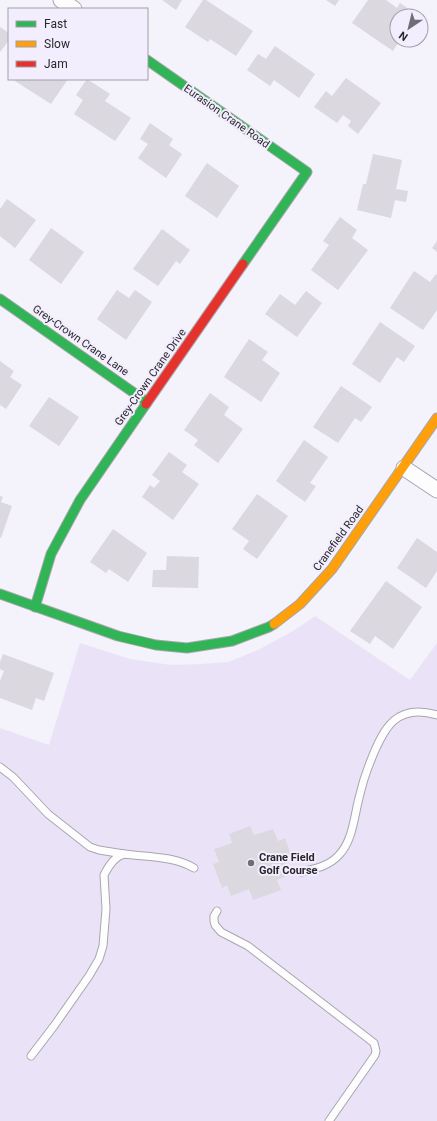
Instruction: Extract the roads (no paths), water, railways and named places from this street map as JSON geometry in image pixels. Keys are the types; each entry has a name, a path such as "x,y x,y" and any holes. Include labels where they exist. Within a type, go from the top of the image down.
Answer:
{"street":[{"path":"61,0 73,8"},
{"name":"Eurasion Crane Road","path":"148,61 307,172"},
{"name":"Grey-Crown Crane Drive","path":"35,607 51,554 80,500 307,172"},
{"name":"Grey-Crown Crane Lane","path":"0,299 147,402"},
{"name":"Cranefield Road","path":"0,594 118,636 156,646 187,648 232,641 269,627 300,604 332,569 404,468 437,418"},
{"path":"404,468 437,490"}],"lane":[{"path":"301,872 320,868 331,862 344,850 352,830 359,797 366,775 379,739 386,728 396,718 407,713 416,711 428,712 437,715"},
{"path":"0,767 14,778 48,814 90,847 124,854 178,861 194,868"},
{"path":"31,1056 67,1008 99,959 103,946 106,909 104,875 116,858 124,854"},
{"path":"216,911 214,916 215,926 221,932 248,946 374,1043 376,1050 375,1055 329,1121"}],"place":[{"name":"Crane Field Golf Course","path":"251,863"}]}
